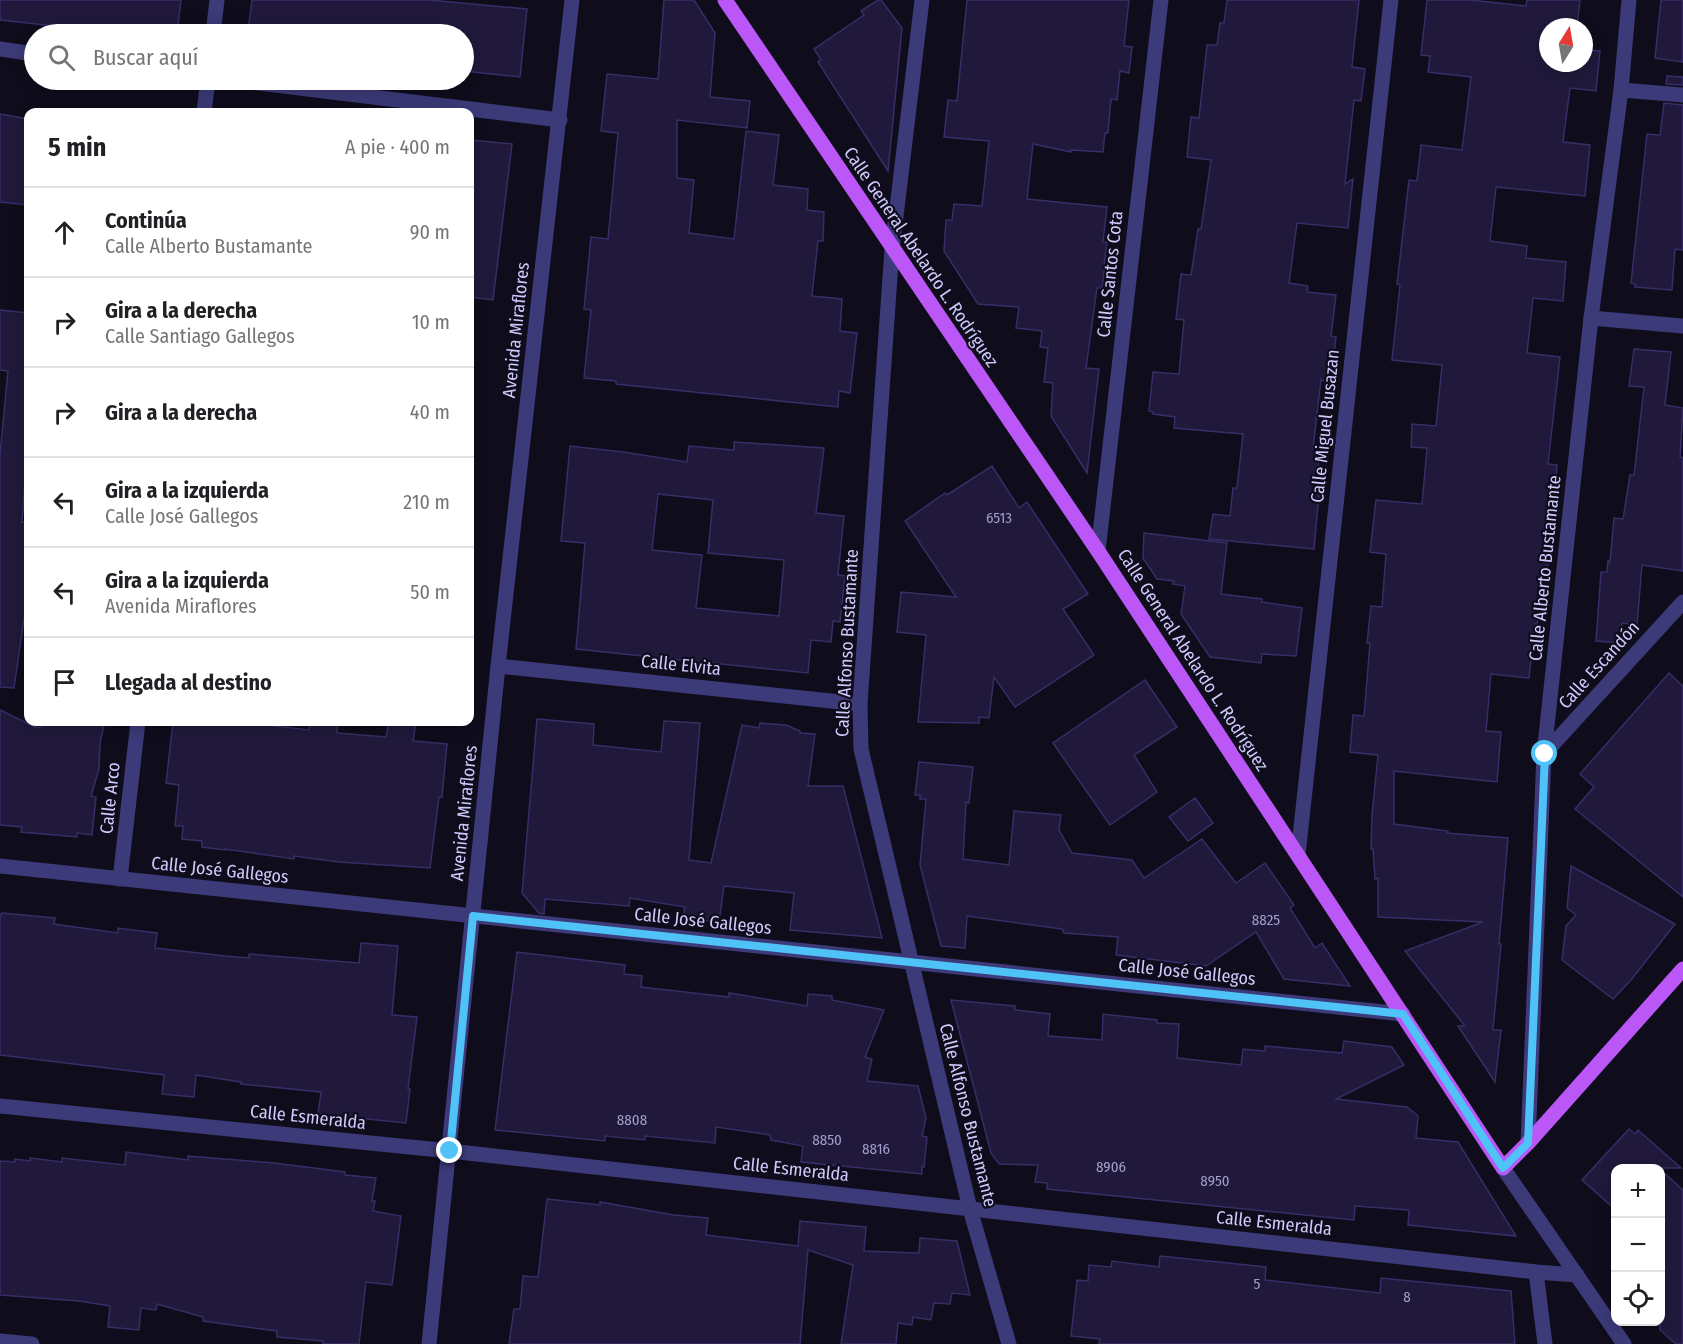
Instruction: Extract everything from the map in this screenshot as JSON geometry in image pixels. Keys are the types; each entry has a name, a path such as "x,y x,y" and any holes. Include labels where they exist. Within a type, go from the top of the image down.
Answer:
{"main road":[{"name":"Calle General Abelardo L. Rodríguez","path":"725,0 1098,551 1503,1168"},
{"path":"1503,1168 1683,969"}],"street":[{"path":"214,24 217,0"},
{"name":"Avenida Miraflores","path":"429,1344 498,666 572,0"},
{"name":"Calle Alfonso Bustamante","path":"922,0 892,249 860,704 861,749 970,1209 1009,1344"},
{"name":"Calle Santos Cota","path":"1098,551 1161,0"},
{"name":"Calle Miguel Busazan","path":"1298,855 1391,0"},
{"name":"Calle Alberto Bustamante","path":"1528,1143 1545,754 1592,318 1621,90 1629,0"},
{"path":"0,49 24,53"},
{"path":"204,108 207,90"},
{"path":"316,90 462,108"},
{"path":"1621,90 1683,95"},
{"path":"474,109 560,120"},
{"path":"1592,318 1683,326"},
{"name":"Calle Escandón","path":"1545,754 1683,602"},
{"name":"Calle Elvita","path":"498,666 860,704"},
{"name":"Calle Arco","path":"120,879 138,726"},
{"name":"Calle José Gallegos","path":"0,866 1403,1014"},
{"name":"Calle Esmeralda","path":"0,1106 450,1151 1577,1275"},
{"name":"Calle General Abelardo L. Rodríguez","path":"1503,1168 1624,1344"},
{"path":"1536,1272 1545,1344"},
{"path":"0,1341 32,1344"}],"building":[{"path":"0,0 181,0 178,24 36,24 0,20"},
{"path":"252,0 429,0 527,9 520,77 474,72 474,24 249,24"},
{"path":"664,0 694,0 715,33 710,97 750,101 747,128 677,120 677,178 694,180 689,233 734,239 746,131 779,135 773,185 808,189 807,210 824,212 823,241 818,241 812,296 842,299 840,331 857,333 850,393 839,391 838,407 616,384 616,381 584,378 591,310 584,309 591,237 608,239 618,133 601,131 607,74 658,79"},
{"path":"881,0 902,28 888,171 818,62 821,60 814,49 864,15 861,11"},
{"path":"967,0 1129,0 1124,46 1132,47 1129,73 1120,71 1117,100 1111,99 1108,133 1105,133 1103,152 1071,150 1071,152 1033,144 1027,199 1107,207 1103,242 1107,242 1102,288 1097,288 1086,368 1099,369 1087,473 1051,416 1053,383 1044,382 1048,348 1040,347 1042,331 1016,328 1019,307 978,304 944,251 946,220 952,220 954,204 982,206 989,141 944,137 948,100 957,101"},
{"path":"1227,0 1359,0 1352,67 1365,69 1361,101 1354,100 1345,184 1353,179 1348,228 1297,223 1289,283 1308,286 1307,292 1336,295 1331,336 1336,337 1331,382 1321,380 1313,448 1320,448 1318,472 1321,472 1314,549 1209,539 1213,514 1230,516 1233,488 1237,488 1243,434 1174,428 1175,417 1153,414 1149,411 1153,372 1179,374 1184,320 1176,319 1181,274 1191,275 1198,229 1201,229 1211,160 1187,157 1191,117 1199,118 1207,45 1217,45 1220,23 1224,23"},
{"path":"1427,0 1470,0 1526,6 1527,0 1580,0 1578,18 1539,18 1539,72 1593,72 1593,51 1600,51 1596,91 1570,88 1563,142 1590,145 1585,196 1496,187 1490,241 1527,246 1526,258 1566,262 1563,301 1533,298 1527,353 1560,357 1548,464 1557,465 1546,582 1537,625 1535,624 1529,678 1491,674 1486,731 1501,732 1497,782 1394,771 1394,824 1448,831 1447,833 1508,838 1493,1030 1501,1030 1495,1082 1458,1026 1465,1026 1405,951 1483,922 1378,917 1378,878 1375,879 1373,849 1371,849 1378,755 1350,752 1353,715 1364,716 1371,606 1382,607 1386,554 1370,552 1376,500 1422,504 1427,448 1411,447 1412,424 1436,426 1442,365 1392,360 1400,285 1397,284 1409,180 1417,181 1421,145 1462,150 1471,77 1428,72 1430,56 1421,55"},
{"path":"1661,0 1683,0 1683,62 1655,58"},
{"path":"1667,76 1683,77 1683,85 1666,84"},
{"path":"1664,103 1683,105 1683,250 1675,249 1672,290 1635,287 1635,284 1631,283 1647,134 1660,135"},
{"path":"0,114 24,118 24,205 0,202"},
{"path":"474,140 512,144 493,300 474,298"},
{"path":"0,310 24,313 22,522 24,522 24,619 14,688 0,687 0,454 8,371 0,370"},
{"path":"1634,349 1671,352 1665,405 1683,408 1680,457 1683,458 1683,571 1642,565 1637,625 1622,623 1620,643 1596,641 1601,572 1607,572 1614,518 1623,519 1630,475 1634,475 1644,387 1629,386"},
{"path":"734,442 824,448 816,513 844,516 838,575 845,576 840,622 833,621 831,642 811,640 808,673 576,649 585,543 561,541 570,446 687,462 689,446 734,450","holes":["658,494 713,500 708,553 784,560 779,616 696,608 702,555 652,550"]},
{"path":"992,466 1019,508 1027,502 1088,594 1063,609 1094,655 1015,707 994,677 989,718 979,717 979,723 918,722 926,635 897,632 901,592 956,597 905,521 945,493 947,495"},
{"path":"1144,533 1227,543 1221,594 1262,599 1262,602 1302,608 1296,656 1262,654 1261,663 1210,657 1181,614 1185,586 1173,584 1174,581 1157,579 1143,558"},
{"path":"1669,673 1683,686 1683,897 1575,809 1594,787 1580,774"},
{"path":"1145,680 1177,727 1134,755 1157,792 1110,825 1053,743"},
{"path":"0,710 24,722 24,726 37,728 42,726 104,726 100,743 99,769 91,796 96,797 92,835 77,833 77,837 21,832 22,827 0,825"},
{"path":"537,719 594,724 593,745 661,752 664,721 700,723 689,860 711,863 742,725 759,728 760,723 786,725 800,733 815,734 808,786 843,786 882,938 790,930 794,893 724,886 719,922 683,918 685,907 630,898 629,906 545,899 544,914 539,913 522,893"},
{"path":"173,726 275,726 309,730 310,726 338,726 337,733 386,737 388,726 415,726 413,741 447,744 442,797 439,797 430,868 339,862 294,856 294,859 202,847 202,841 182,839 183,826 175,826 179,785 166,783"},
{"path":"919,762 973,767 969,803 966,802 963,859 1009,865 1014,811 1061,815 1059,830 1072,853 1132,860 1144,878 1202,839 1236,883 1265,863 1294,905 1290,908 1315,948 1322,943 1350,986 1284,979 1256,932 1206,966 1116,955 1118,937 1064,933 1062,929 967,916 965,948 941,946 920,865 926,799 920,799 920,795 915,795"},
{"path":"1195,798 1213,823 1188,841 1169,817"},
{"path":"1571,866 1675,924 1613,999 1562,960 1566,926 1576,915 1567,908"},
{"path":"2,913 55,918 54,924 118,933 118,928 157,933 155,948 249,958 249,954 359,963 361,943 398,946 392,1015 417,1017 406,1123 318,1114 321,1092 241,1084 241,1082 196,1075 194,1097 162,1094 164,1075 0,1055 0,915"},
{"path":"517,952 625,965 624,974 642,976 641,987 729,997 729,993 807,1006 808,994 832,996 832,1000 884,1010 865,1057 872,1059 867,1081 918,1086 926,1118 922,1136 927,1137 922,1174 801,1162 803,1146 771,1140 770,1135 716,1127 715,1143 645,1136 645,1140 605,1136 605,1141 495,1130"},
{"path":"951,1000 1015,1006 1015,1010 1050,1014 1048,1036 1102,1040 1103,1014 1157,1020 1157,1023 1179,1024 1177,1058 1241,1065 1243,1049 1265,1051 1265,1046 1342,1053 1344,1041 1392,1047 1404,1065 1336,1099 1407,1107 1418,1116 1416,1138 1458,1142 1516,1236 1408,1225 1409,1210 1355,1206 1354,1220 1047,1189 1047,1183 1035,1182 1038,1165 999,1164 991,1153"},
{"path":"1629,1129 1635,1134 1638,1130 1681,1168 1665,1168 1665,1164 1611,1164 1611,1206 1582,1180"},
{"path":"126,1152 188,1160 188,1156 274,1163 376,1178 372,1201 375,1201 373,1211 401,1216 392,1285 366,1282 359,1344 323,1344 323,1341 277,1337 277,1331 203,1321 203,1317 157,1304 156,1310 141,1308 139,1330 108,1327 110,1306 79,1301 0,1295 0,1161 15,1162 15,1159 30,1161 30,1158 62,1162 62,1158 125,1165"},
{"path":"1665,1174 1683,1190 1683,1344 1676,1344 1660,1330 1660,1326 1665,1326"},
{"path":"547,1199 600,1205 600,1202 674,1215 708,1218 706,1235 798,1246 800,1221 866,1227 864,1251 919,1253 920,1238 957,1241 970,1295 952,1293 950,1304 934,1303 931,1320 913,1317 912,1325 898,1323 896,1344 841,1344 853,1265 808,1250 800,1344 509,1344 514,1309 520,1309 523,1276 538,1277"},
{"path":"1160,1256 1266,1267 1265,1280 1380,1293 1381,1278 1511,1291 1515,1344 1099,1344 1100,1339 1071,1336 1077,1280 1088,1281 1089,1265 1111,1267 1112,1261 1159,1267"}],"route":[{"path":"450,1151 473,916 1403,1014 1503,1168 1528,1143 1545,754"}]}
